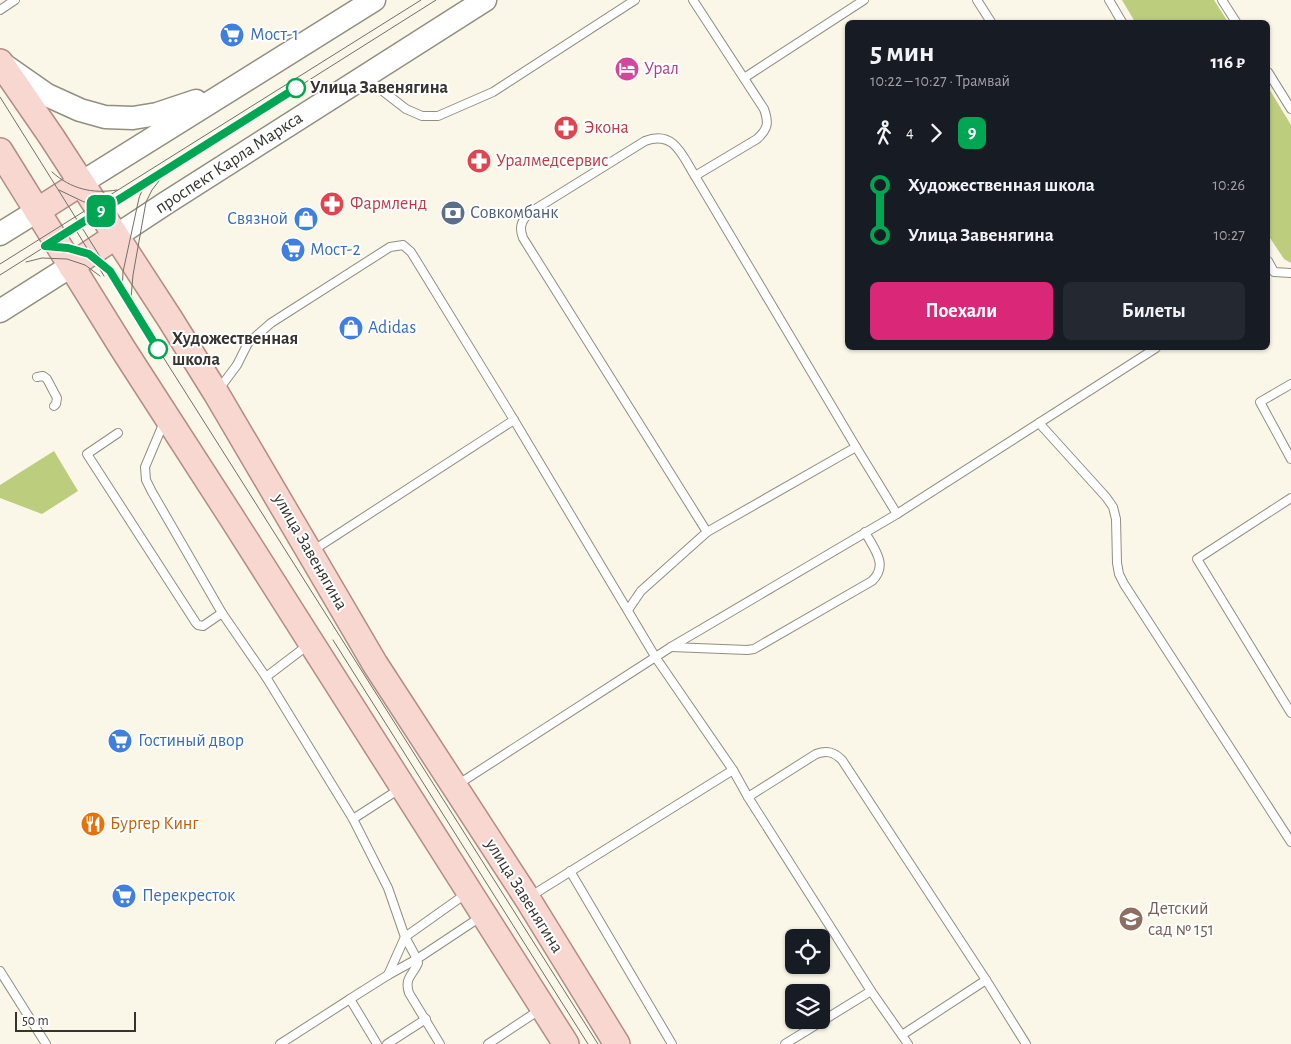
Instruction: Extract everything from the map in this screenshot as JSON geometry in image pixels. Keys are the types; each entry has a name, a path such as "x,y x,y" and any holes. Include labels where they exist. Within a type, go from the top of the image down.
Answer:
{"main road":[{"path":"0,234 374,0"},
{"name":"проспект Карла Маркса","path":"0,311 166,202 485,0"},
{"path":"0,62 47,95 80,110 105,117 133,118 157,114 230,90"},
{"name":"улица Завенягина","path":"0,62 82,183 170,319 216,393 374,664 527,898 617,1044"},
{"path":"0,151 166,416 566,1044"}],"lane":[{"path":"0,10 15,0"},
{"path":"364,77 406,109 422,116 438,116 493,92 635,0"},
{"path":"693,0 764,109 767,117 767,126 763,134 757,139 695,176"},
{"path":"744,78 864,0"},
{"path":"977,0 990,20"},
{"path":"1109,0 1121,20"},
{"path":"1222,0 1235,20"},
{"path":"1270,75 1291,109"},
{"path":"707,532 521,232 521,224 530,213 645,141 654,138 663,138 672,142 679,149 897,514"},
{"path":"216,393 237,365 248,343 271,323 390,247 403,245 411,252 656,658 733,770 748,797 871,991 908,1044"},
{"path":"1271,274 1291,273"},
{"path":"455,786 670,648 897,514 1153,350"},
{"path":"37,377 43,376 47,380 57,398 54,406"},
{"path":"1291,384 1260,402 1291,460"},
{"path":"166,416 145,467 146,480 222,614 266,677 353,819 388,888 405,938 417,959 418,963 409,977 407,986 409,993 440,1044"},
{"path":"310,553 514,420"},
{"path":"1039,423 1113,507 1116,519 1117,563 1119,574 1124,584 1291,842"},
{"path":"118,433 87,454 196,623 203,626 222,614"},
{"path":"628,610 642,591 707,532 856,447"},
{"path":"1291,498 1197,560 1291,713"},
{"path":"670,648 754,649 872,581 877,577 880,564 865,532"},
{"path":"266,677 311,643"},
{"path":"748,797 816,754 830,752 837,755 986,980 1026,1044"},
{"path":"527,898 733,770"},
{"path":"353,819 403,787"},
{"path":"570,871 672,1044"},
{"path":"388,975 405,938 469,891"},
{"path":"280,1044 484,915"},
{"path":"0,971 46,1044"},
{"path":"902,1035 986,980"},
{"path":"785,1044 871,991"},
{"path":"350,999 377,1044"},
{"path":"488,1044 542,1008"},
{"path":"387,1044 426,1019"}],"green space":[{"path":"1122,0 1214,0 1227,20 1134,20"},
{"path":"1270,90 1291,125 1291,263 1284,259 1270,238"},
{"path":"54,451 78,491 42,514 0,498 0,485"}],"tram line":[{"path":"0,264 421,0"},
{"path":"0,275 436,0"},
{"name":"9","path":"158,349 110,271 89,254 68,248 45,246 296,88"},
{"path":"0,97 598,1044"},
{"path":"52,172 67,183 82,189 90,191 117,190"},
{"path":"134,305 131,298 133,275 146,202 162,177"},
{"path":"122,293 123,272 139,198 145,183"},
{"path":"59,190 84,202 101,202"},
{"path":"74,227 104,276"},
{"path":"44,247 77,250 93,257"},
{"path":"26,262 42,258 67,259 85,265 100,276"},
{"path":"333,640 588,1044"}],"place":[{"name":"Мост-1","path":"232,35"},
{"name":"Урал","path":"627,69"},
{"name":"Улица Завенягина","path":"296,88"},
{"name":"Экона","path":"566,128"},
{"name":"Уралмедсервис","path":"479,161"},
{"name":"Фармленд","path":"332,204"},
{"name":"Совкомбанк","path":"453,213"},
{"name":"Связной","path":"306,219"},
{"name":"Мост-2","path":"293,250"},
{"name":"Adidas","path":"351,328"},
{"name":"Художественная школа","path":"158,349"},
{"name":"Гостиный двор","path":"120,741"},
{"name":"Бургер Кинг","path":"93,824"},
{"name":"Перекресток","path":"124,896"},
{"name":"Детский сад № 151","path":"1131,919"}]}
